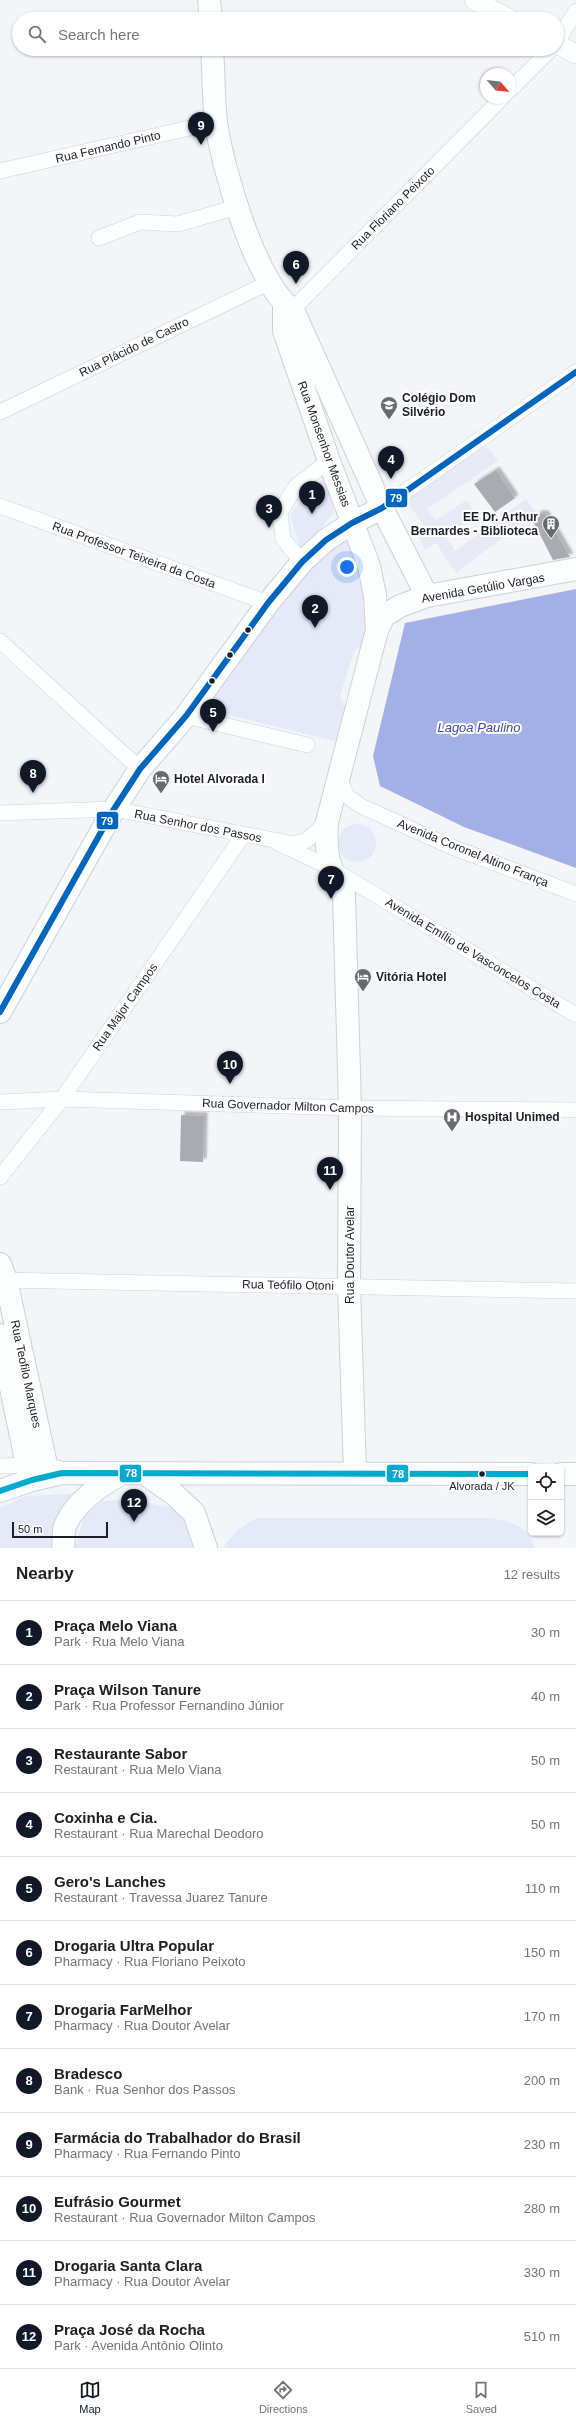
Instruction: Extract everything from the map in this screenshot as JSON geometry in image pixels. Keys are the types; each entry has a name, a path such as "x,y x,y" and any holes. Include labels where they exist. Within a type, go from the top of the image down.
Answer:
{"main road":[{"name":"Rua Monsenhor Messias","path":"212,56 216,122 237,207 268,283 287,311 382,508 427,596"},
{"name":"Rua Monsenhor Messias","path":"287,311 284,331 329,461 369,566 375,595 377,630"},
{"path":"0,1012 114,809 140,769 186,716 268,603 302,562 326,540 352,523 382,508"},
{"name":"Avenida Getúlio Vargas","path":"377,630 384,616 395,609 427,596 576,569"},
{"path":"328,867 325,844 327,822 377,630"},
{"name":"Rua Doutor Avelar","path":"328,867 344,894 350,1108 349,1287 355,1472"},
{"name":"Rua Teofilo Marques","path":"2,1274 42,1472"},
{"name":"Rua Teofilo Marques","path":"0,1335 42,1472"},
{"path":"0,1491 42,1472 121,1474 355,1472 528,1474"},
{"path":"64,1548 65,1527 78,1506 96,1488 121,1474"},
{"path":"145,1474 175,1495 194,1513 206,1548"},
{"path":"564,1474 576,1474"}],"street":[{"path":"474,0 497,12"},
{"path":"564,31 576,11"},
{"path":"564,47 576,54"},
{"path":"516,84 544,56"},
{"name":"Rua Floriano Peixoto","path":"287,311 496,104"},
{"name":"Rua Fernando Pinto","path":"0,171 216,122"},
{"path":"99,238 140,222 178,224 237,207"},
{"name":"Rua Plácido de Castro","path":"0,412 268,283"},
{"path":"382,508 576,372"},
{"path":"302,562 283,539 280,512 296,486 329,461"},
{"name":"Rua Professor Teixeira da Costa","path":"0,506 268,603"},
{"path":"0,641 140,769"},
{"path":"186,716 307,745"},
{"name":"Avenida Coronel Altino França","path":"339,778 347,796 361,806 447,845 576,894"},
{"name":"Rua Senhor dos Passos","path":"0,813 114,809 244,834 276,842 294,844 308,840 327,822"},
{"name":"Rua Major Campos","path":"0,1177 62,1099 244,834"},
{"name":"Rua Senhor dos Passos","path":"276,842 328,867 370,891"},
{"name":"Avenida Emílio de Vasconcelos Costa","path":"370,891 576,1015"},
{"name":"Rua Governador Milton Campos","path":"0,1102 62,1099 350,1108 576,1110"},
{"name":"Rua Teófilo Otoni","path":"2,1274 349,1287 576,1291"},
{"path":"0,1466 42,1472"}],"shaded area":[{"path":"486,445 498,461 427,509 436,520 467,500 476,517 445,535 455,551 526,499 536,512 456,573 436,543 425,550 418,535 426,529 405,499"},
{"path":"327,477 334,513 301,551 290,515 306,494"},
{"path":"350,535 364,569 368,612 364,644 354,651 340,696 345,707 335,741 200,708 291,591 320,558"},
{"path":"353,824 361,824 371,829 375,836 375,850 371,857 361,862 353,862 343,857 341,854 338,847 338,839 343,829 346,827"},
{"path":"72,1494 61,1512 56,1548 0,1548 0,1508 25,1496"},
{"path":"132,1500 174,1508 192,1527 192,1548 75,1548 84,1516 102,1501"},
{"path":"257,1518 490,1518 512,1523 523,1529 532,1540 534,1548 223,1548 237,1530"}],"water":[{"name":"Lagoa Paulino","path":"576,589 576,868 464,827 380,786 373,756 405,623"}],"building":[{"path":"496,470 515,498 495,512 474,484"},
{"name":"EE Dr. Arthur Bernardes - Biblioteca","path":"538,514 545,514 570,557 553,560 533,521"},
{"path":"181,1115 204,1116 203,1162 180,1161"}],"transit line":[{"name":"79","path":"0,1012 114,809 140,769 186,716 268,603 302,562 326,540 352,523 382,508 576,372"},
{"name":"78","path":"0,1491 32,1480 62,1473 528,1474"}],"place":[{"name":"Farmácia do Trabalhador do Brasil","path":"201,145"},
{"name":"Drogaria Ultra Popular","path":"296,284"},
{"name":"Colégio Dom Silvério","path":"389,420"},
{"name":"Coxinha e Cia.","path":"391,479"},
{"name":"Praça Melo Viana","path":"312,514"},
{"name":"Restaurante Sabor","path":"269,528"},
{"name":"EE Dr. Arthur Bernardes - Biblioteca","path":"551,539"},
{"name":"Praça Wilson Tanure","path":"315,628"},
{"name":"Gero's Lanches","path":"213,732"},
{"name":"Bradesco","path":"33,793"},
{"name":"Hotel Alvorada I","path":"161,794"},
{"name":"Drogaria FarMelhor","path":"331,899"},
{"name":"Vitória Hotel","path":"363,992"},
{"name":"Eufrásio Gourmet","path":"230,1084"},
{"name":"Hospital Unimed","path":"452,1132"},
{"name":"Drogaria Santa Clara","path":"330,1190"},
{"name":"Alvorada / JK","path":"482,1474"},
{"name":"Praça José da Rocha","path":"134,1522"}]}
